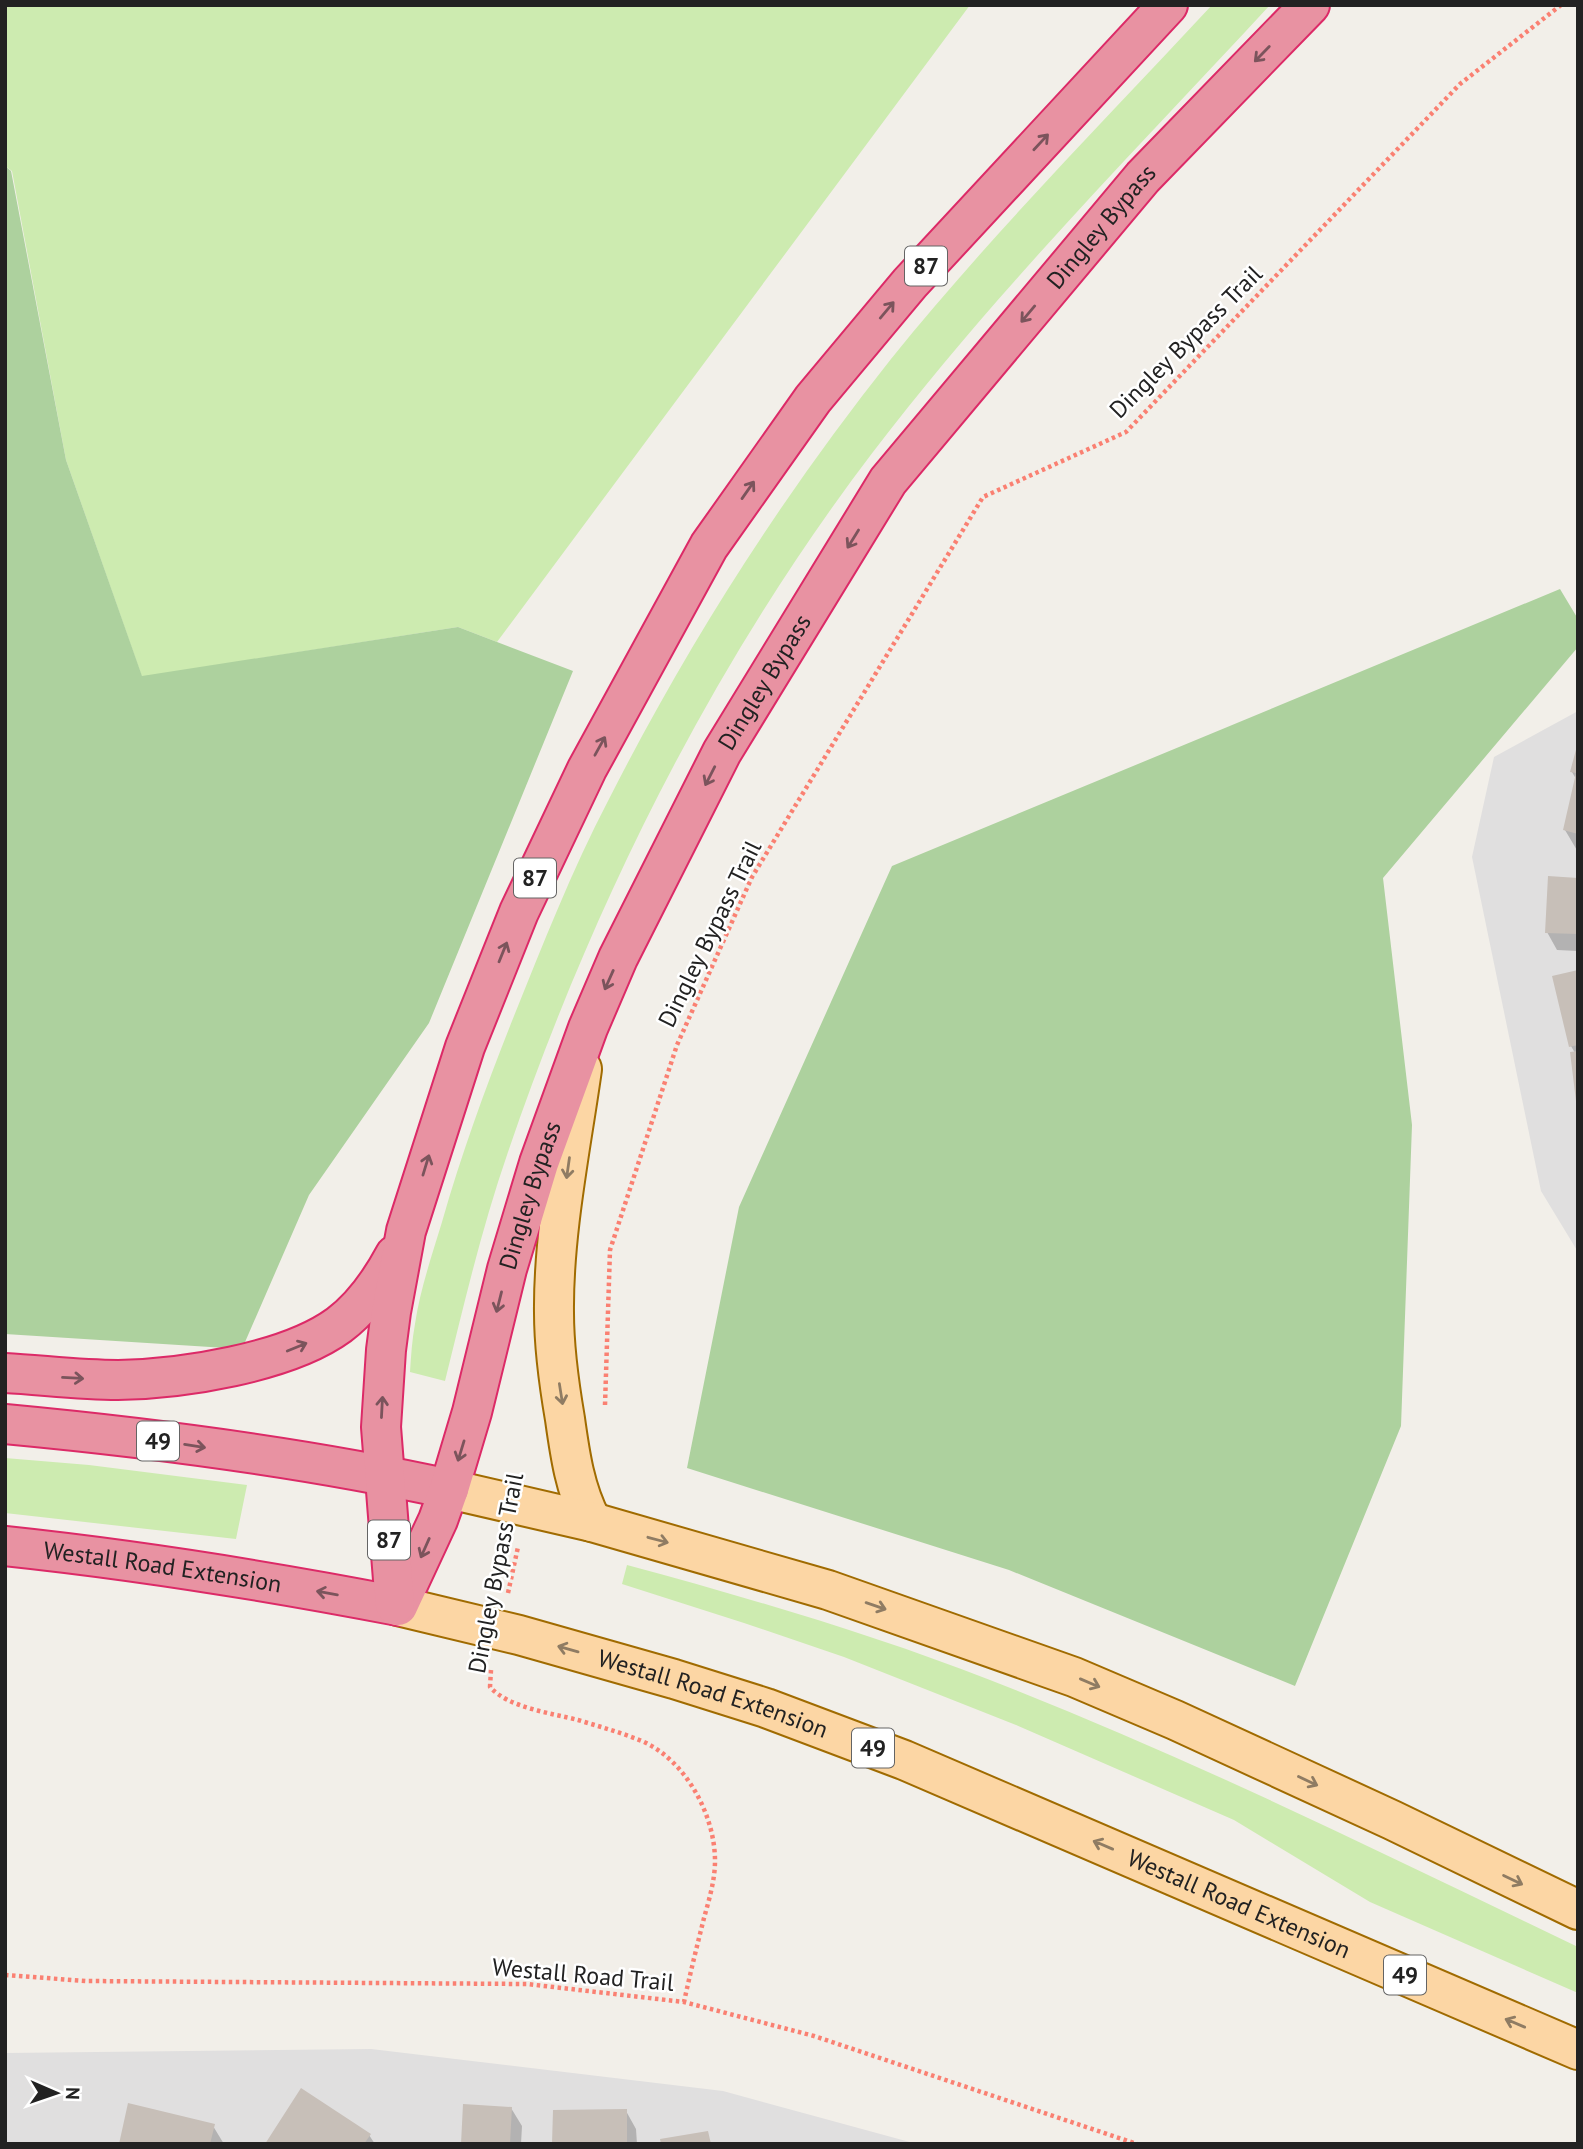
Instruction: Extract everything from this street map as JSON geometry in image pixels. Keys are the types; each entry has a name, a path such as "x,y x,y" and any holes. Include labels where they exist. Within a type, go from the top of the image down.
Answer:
{"highway":[{"name":"87","path":"396,1606 381,1427 386,1350 406,1231 465,1047 519,912 587,768 709,546 813,399 919,273 1168,5"},
{"name":"Dingley Bypass","path":"449,1489 472,1412 507,1269 539,1163 588,1028 618,958 722,752 888,481 1143,177 1310,5"},
{"path":"5,1373 116,1380 142,1378 245,1364 287,1351 324,1334 356,1311 384,1275 406,1231"},
{"name":"49","path":"5,1424 124,1436 384,1475 449,1489"},
{"name":"87","path":"396,1606 438,1520 449,1489"},
{"name":"Westall Road Extension","path":"5,1546 200,1570 396,1606"}],"main road":[{"path":"588,1028 559,1232 555,1285 555,1345 577,1482 592,1522"},
{"name":"49","path":"449,1489 592,1522 828,1590 1074,1676 1392,1820 1578,1910"},
{"name":"Westall Road Extension","path":"396,1606 500,1630 674,1679 740,1700 892,1756 1578,2050"}],"path":[{"name":"Dingley Bypass Trail","path":"566,1425 594,1420 603,1412 606,1402 610,1250 677,1045 747,888 983,497 1126,432 1460,84 1560,5"},
{"name":"Dingley Bypass Trail","path":"527,1507 490,1687 504,1700 608,1728 647,1743 667,1759 694,1789 713,1836 715,1862 684,2002"},
{"name":"Westall Road Trail","path":"5,1975 86,1981 527,1984 684,2002 814,2036 1137,2144"}],"shaded area":[{"path":"1578,711 1578,1252 1541,1191 1472,857 1494,757"},
{"path":"371,2049 723,2091 917,2144 5,2144 5,2053"}],"green space":[{"path":"5,5 970,5 497,642 458,627 142,677 66,460 12,171 5,166"},
{"path":"1212,5 1270,5 1016,279 919,393 815,532 760,615 710,700 662,787 619,876 578,967 542,1059 490,1209 445,1381 410,1372 420,1298 458,1170 494,1067 582,854 670,685 774,518 891,359 1008,223"},
{"path":"5,166 11,171 66,460 142,676 458,627 573,671 429,1023 309,1195 242,1349 5,1334"},
{"path":"1560,589 1578,619 1578,647 1383,878 1412,1125 1401,1426 1295,1686 1009,1570 687,1468 739,1207 892,866"},
{"path":"5,1458 89,1465 247,1485 236,1539 5,1513"},
{"path":"627,1565 719,1590 946,1663 1065,1710 1213,1774 1578,1947 1578,1993 1370,1902 1234,1820 1016,1725 844,1657 622,1584"}],"building":[{"path":"1577,746 1578,834 1563,830 1576,773 1570,772"},
{"path":"1548,876 1578,878 1578,934 1545,933"},
{"path":"1578,970 1578,1045 1569,1047 1552,976"},
{"path":"1578,1051 1578,1101 1576,1101 1570,1052"},
{"path":"301,2088 371,2134 364,2144 265,2144"},
{"path":"128,2103 215,2124 210,2144 119,2144"},
{"path":"463,2104 512,2107 510,2144 461,2144"},
{"path":"627,2109 627,2144 552,2144 553,2110"},
{"path":"708,2131 711,2144 661,2144 660,2139"}]}
